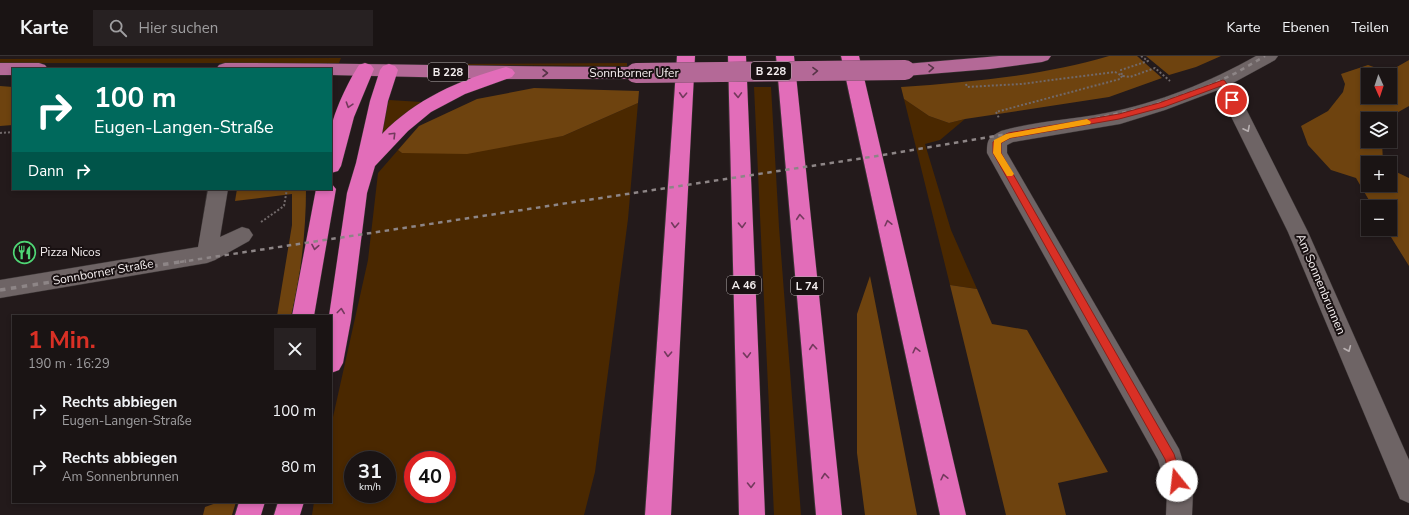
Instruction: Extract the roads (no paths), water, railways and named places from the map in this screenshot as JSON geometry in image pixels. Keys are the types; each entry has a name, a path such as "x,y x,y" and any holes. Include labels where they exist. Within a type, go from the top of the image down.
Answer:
{"highway":[{"path":"658,515 686,56"},
{"name":"A 46","path":"737,56 752,515"},
{"name":"L 74","path":"785,56 829,515"},
{"path":"850,56 953,515"},
{"path":"857,85 858,56"},
{"path":"332,162 353,92 367,63"},
{"path":"332,358 340,320 357,193 366,163 379,101 391,63"},
{"path":"366,163 395,132 414,115 436,101 470,84 506,73"},
{"path":"302,315 323,195"},
{"path":"643,515 660,480"},
{"path":"248,515 252,503"},
{"path":"287,515 291,503"}],"main road":[{"name":"Sonnborner Ufer","path":"254,68 391,63 506,73 905,70 957,66 1042,56"},
{"path":"0,69 12,69"}],"street":[{"path":"1179,515 1180,493 1170,457 1003,144 1119,117 1162,105 1223,82 1269,56"},
{"name":"Am Sonnenbrunnen","path":"1223,82 1298,232 1409,490"},
{"path":"207,254 218,190"},
{"name":"Sonnborner Straße","path":"0,289 207,254 242,235"}],"railway":[{"path":"180,262 877,156 1078,122 1144,108 1175,98 1206,87 1236,73 1265,56"},
{"path":"0,290 186,261"}],"place":[{"name":"Pizza Nicos","path":"25,252"}]}
